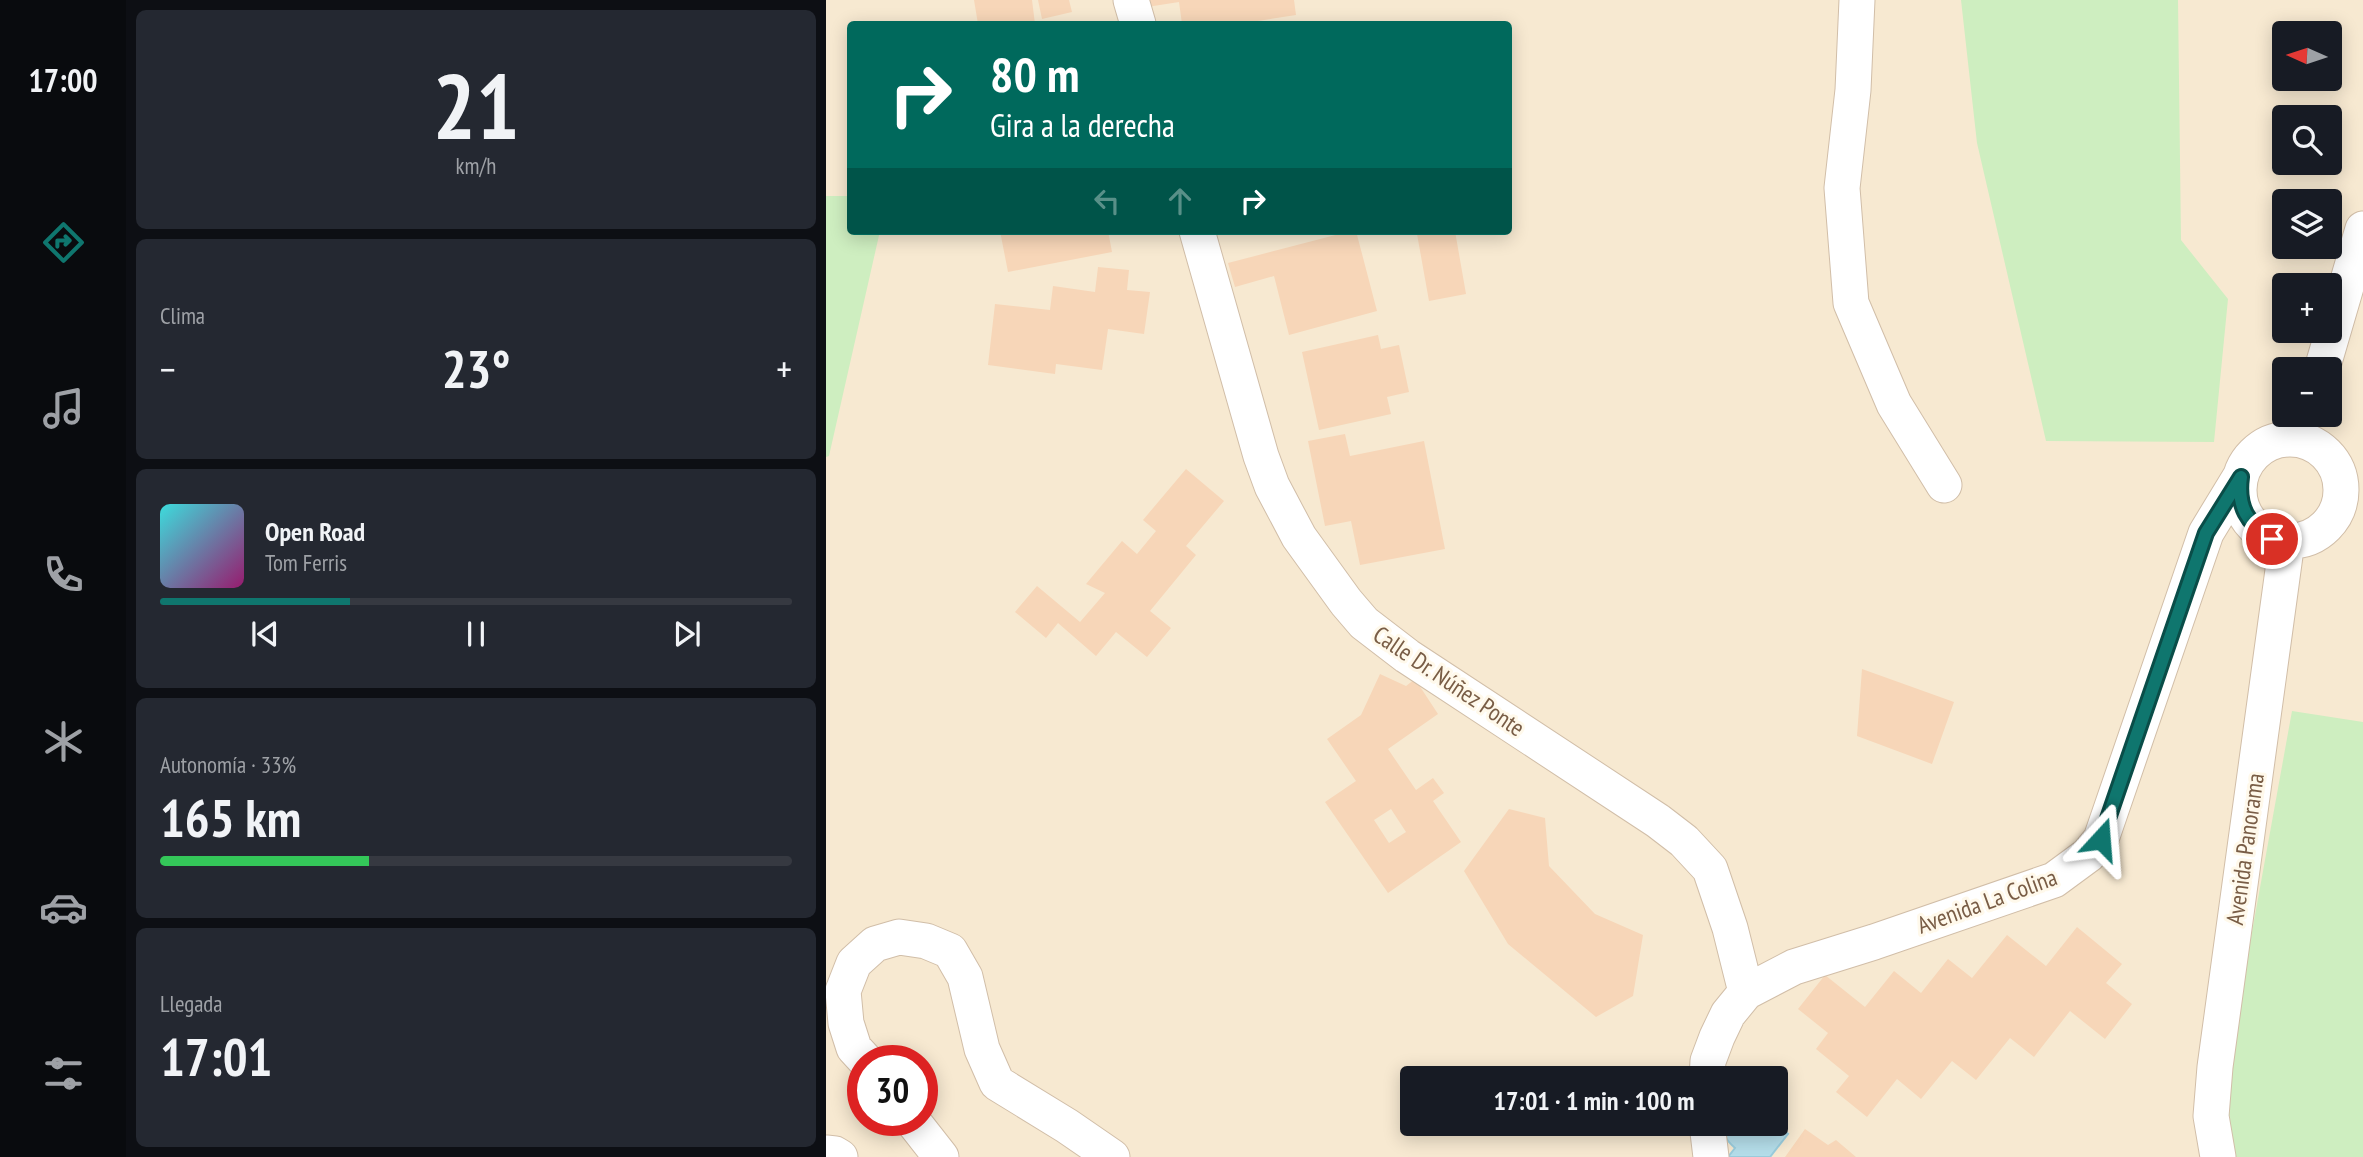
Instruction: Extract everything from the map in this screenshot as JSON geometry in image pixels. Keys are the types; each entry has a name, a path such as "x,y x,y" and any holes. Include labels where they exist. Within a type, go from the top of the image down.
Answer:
{"street":[{"path":"1131,0 1137,21"},
{"path":"1857,0 1853,90 1842,188 1851,303 1894,404 1944,485"},
{"path":"2326,357 2363,229"},
{"name":"Calle Dr. Núñez Ponte","path":"1198,235 1250,420 1272,486 1315,561 1364,623 1407,656 1658,821 1684,841 1710,869 1730,928 1746,992"},
{"path":"2305,427 2317,446 2330,457 2338,472 2341,488 2339,505 2331,521 2304,540 2272,539 2248,520 2241,507 2241,477 2247,462 2264,446 2286,439 2305,427"},
{"name":"Avenida La Colina","path":"1708,1066 1728,1014 1746,992 1794,967 2054,880 2088,855 2101,839 2206,533 2241,477"},
{"name":"Avenida Panorama","path":"2218,1157 2211,1116 2215,1067 2287,541"},
{"path":"853,1045 846,1023 843,992 854,963 875,944 899,937 926,941 950,951 965,977 982,1049 997,1083 1112,1157"},
{"path":"925,1136 941,1157"},
{"path":"1708,1136 1711,1157"},
{"path":"826,1153 840,1157"}],"shaded area":[{"path":"826,0 2363,0 2363,1157 826,1157"}],"green space":[{"path":"1961,0 2178,0 2181,240 2228,299 2214,442 2046,441 1977,143"},
{"path":"826,196 847,196 847,235 879,235 829,456 826,457"},
{"path":"2292,711 2363,722 2363,1157 2223,1157 2215,1136"}],"water":[{"path":"1786,1136 1770,1157 1728,1157 1735,1148 1726,1137"}],"building":[{"path":"974,0 1032,0 1035,21 978,21"},
{"path":"1038,0 1069,0 1072,12 1042,19"},
{"path":"1146,0 1294,0 1296,15 1258,21 1182,21 1179,2 1147,7"},
{"path":"1001,235 1109,235 1112,252 1008,272"},
{"path":"1336,235 1357,235 1377,311 1289,335 1274,276 1235,287 1228,263"},
{"path":"1417,235 1456,235 1466,294 1429,301"},
{"path":"1098,267 1129,270 1127,290 1150,292 1144,334 1108,329 1102,370 1056,364 1055,374 988,365 995,304 1050,310 1053,286 1095,292"},
{"path":"1378,335 1381,349 1399,345 1409,392 1387,397 1391,414 1319,430 1302,352"},
{"path":"1345,434 1350,456 1424,441 1445,549 1360,565 1351,521 1325,526 1308,441"},
{"path":"1186,469 1224,501 1186,546 1196,555 1150,611 1171,628 1147,657 1116,632 1096,656 1058,623 1046,638 1015,612 1037,586 1080,622 1105,593 1086,584 1122,541 1137,554 1156,531 1143,520"},
{"path":"1862,669 1954,702 1932,764 1857,736"},
{"path":"1380,674 1406,686 1415,679 1438,714 1388,749 1416,790 1433,778 1444,793 1433,801 1461,842 1388,893 1325,802 1356,781 1327,739 1361,715","holes":["1391,809 1406,832 1389,843 1374,820"]},
{"path":"1509,809 1545,818 1549,866 1595,914 1643,935 1633,996 1596,1017 1508,944 1464,871"},
{"path":"2077,927 2122,964 2106,983 2132,1004 2105,1039 2070,1011 2034,1057 2010,1038 1976,1080 1952,1061 1921,1099 1897,1079 1867,1117 1836,1092 1849,1076 1816,1049 1828,1033 1798,1009 1825,975 1865,1007 1894,971 1921,993 1948,959 1972,978 2007,935 2046,966"},
{"path":"1805,1129 1828,1145 1836,1140 1856,1157 1785,1157"}],"route":[{"path":"2101,839 2206,533 2241,477 2241,507 2248,520 2272,539"}]}
